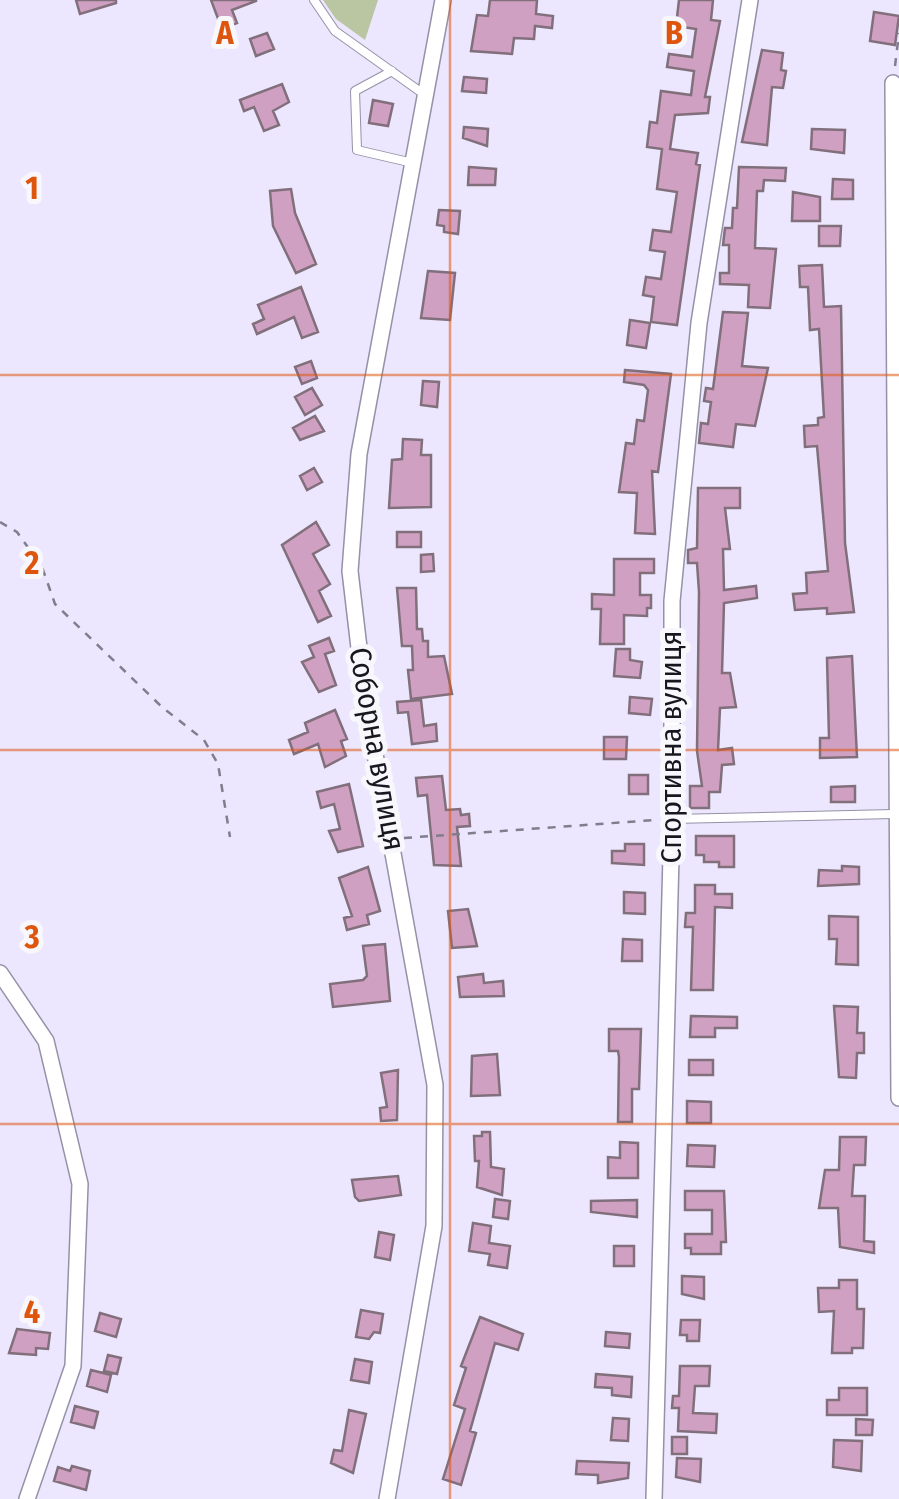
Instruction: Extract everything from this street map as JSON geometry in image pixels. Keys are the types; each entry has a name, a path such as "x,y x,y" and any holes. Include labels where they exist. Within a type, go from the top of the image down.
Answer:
{"street":[{"name":"Соборна вулиця","path":"387,1499 434,1226 435,1085 366,699 350,571 359,454 443,0"},
{"name":"Спортивна вулиця","path":"654,1499 676,561 700,324 750,0"},
{"path":"893,83 894,814 899,1098"},
{"path":"0,972 46,1041 80,1184 73,1366 27,1499"}],"lane":[{"path":"314,0 335,31 425,95"},
{"path":"392,71 355,90 356,150 413,163"},
{"path":"672,819 894,814"}],"path":[{"path":"893,83 899,33"},
{"path":"0,522 17,532 42,567 55,604 162,707 204,740 218,764 230,837"},
{"path":"392,839 672,819"}],"green space":[{"path":"323,0 378,0 365,40 336,19"}],"building":[{"path":"76,0 116,0 116,3 80,14"},
{"path":"211,0 256,1 232,10 237,23 222,29"},
{"path":"490,0 537,0 536,14 553,16 552,28 535,26 534,39 514,38 512,54 471,51 477,15 488,16"},
{"path":"679,0 713,0 711,20 720,21 705,97 710,97 708,113 675,115 670,149 698,153 696,164 700,165 677,325 651,322 654,297 643,295 646,277 661,279 665,252 650,250 653,230 671,232 677,192 657,189 662,149 647,147 650,122 657,123 661,91 691,95 694,71 667,67 669,54 692,57 696,29 676,26"},
{"path":"874,12 899,16 895,45 870,41"},
{"path":"267,33 274,49 256,56 250,39"},
{"path":"762,50 783,53 781,70 786,71 783,88 772,87 767,145 742,142"},
{"path":"464,77 487,79 486,93 462,91"},
{"path":"282,84 289,102 273,111 279,125 264,131 254,107 244,111 240,100"},
{"path":"373,100 393,104 388,126 369,123"},
{"path":"464,127 488,129 487,146 463,138"},
{"path":"812,129 845,130 844,153 811,149"},
{"path":"469,167 496,169 495,185 468,185"},
{"path":"739,167 786,168 785,181 764,180 763,191 757,191 755,248 776,249 770,308 748,307 749,285 720,284 720,273 729,273 729,245 723,245 725,228 732,228 733,208 737,208"},
{"path":"833,179 853,180 853,199 832,199"},
{"path":"291,189 295,213 316,264 296,273 273,226 270,191"},
{"path":"793,192 820,197 820,221 792,221"},
{"path":"439,210 460,211 458,234 444,232 444,226 437,225"},
{"path":"819,226 841,226 840,246 819,246"},
{"path":"822,265 824,307 841,306 845,543 854,612 827,614 827,608 795,610 793,594 807,593 806,573 828,571 817,446 805,447 804,426 818,425 818,418 824,417 819,329 810,330 808,287 800,287 799,266"},
{"path":"428,271 455,273 450,320 421,318"},
{"path":"301,287 318,332 302,338 294,317 257,334 253,324 264,319 258,305"},
{"path":"723,312 748,313 742,366 768,368 755,426 736,424 733,447 699,443 701,423 708,424 711,402 704,401 706,388 713,389"},
{"path":"630,320 650,323 646,348 627,345"},
{"path":"311,361 317,378 302,384 295,367"},
{"path":"625,370 671,374 658,472 652,471 655,534 635,533 637,493 619,492 626,443 634,444 637,420 644,421 648,390 644,385 624,382"},
{"path":"423,381 439,382 437,407 421,405"},
{"path":"312,388 322,405 305,415 295,397"},
{"path":"315,416 324,431 300,440 293,428"},
{"path":"403,439 422,440 421,455 431,455 431,507 389,508 392,460 402,459"},
{"path":"314,468 322,482 307,490 300,476"},
{"path":"698,488 740,488 740,508 725,508 730,549 723,549 724,590 756,586 757,598 724,603 722,673 730,673 736,707 720,708 718,750 732,748 734,764 722,765 720,792 709,792 709,808 690,808 690,786 702,786 697,751 699,592 697,563 688,563 688,550 697,548"},
{"path":"316,522 329,545 313,554 330,584 319,591 331,616 318,622 282,545"},
{"path":"397,532 421,532 421,547 397,547"},
{"path":"433,554 434,571 421,572 421,555"},
{"path":"614,559 654,559 654,573 640,573 640,595 651,595 651,608 647,608 647,616 624,615 624,644 600,644 601,609 592,609 592,594 614,595"},
{"path":"397,588 416,588 417,629 422,629 423,641 428,641 428,657 444,656 452,694 411,699 408,670 413,670 412,646 402,646"},
{"path":"329,638 334,651 325,654 336,685 319,692 302,662 314,657 309,646"},
{"path":"616,649 630,649 630,660 642,662 640,678 614,676"},
{"path":"852,656 857,757 820,758 820,738 829,738 827,658"},
{"path":"630,697 652,699 650,715 629,713"},
{"path":"421,700 424,726 436,724 437,741 412,744 408,712 398,713 397,702"},
{"path":"335,710 347,739 341,741 346,756 325,767 318,744 294,754 289,740 308,732 305,723"},
{"path":"604,737 627,737 626,759 604,759"},
{"path":"629,775 648,775 648,794 629,794"},
{"path":"442,776 446,810 460,809 461,815 469,814 470,826 457,827 461,866 434,865 427,795 418,796 416,778"},
{"path":"349,784 363,846 338,852 329,831 340,829 334,804 321,808 317,792"},
{"path":"855,786 855,802 831,802 831,787"},
{"path":"696,836 734,836 734,867 704,862 704,855 696,855"},
{"path":"625,844 644,844 644,865 612,863 612,851 625,851"},
{"path":"842,866 859,867 859,884 818,886 819,870 842,871"},
{"path":"368,867 380,911 367,915 369,924 347,930 344,918 352,916 339,878"},
{"path":"695,885 715,885 715,894 732,894 732,908 715,907 713,990 691,990 693,927 685,927 686,913 695,913"},
{"path":"624,892 645,893 645,914 624,913"},
{"path":"468,909 477,946 452,948 448,911"},
{"path":"829,916 858,917 858,965 836,964 837,939 829,939"},
{"path":"623,939 642,940 642,961 622,961"},
{"path":"385,944 390,1001 333,1007 330,984 363,980 367,976 363,946"},
{"path":"483,974 484,983 503,981 504,996 460,997 458,977"},
{"path":"834,1006 858,1007 857,1033 864,1033 864,1053 857,1053 856,1078 839,1077"},
{"path":"691,1016 737,1017 737,1028 715,1028 715,1037 690,1037"},
{"path":"609,1029 641,1029 639,1089 632,1089 632,1122 618,1122 619,1057 618,1051 609,1051"},
{"path":"497,1054 500,1095 471,1096 472,1056"},
{"path":"689,1060 713,1060 713,1075 689,1075"},
{"path":"398,1070 397,1120 381,1121 380,1108 387,1107 381,1073"},
{"path":"687,1101 711,1102 711,1123 687,1123"},
{"path":"482,1132 490,1132 491,1167 504,1169 502,1195 477,1187 479,1161 475,1161 474,1136 482,1136"},
{"path":"840,1137 866,1137 865,1165 854,1165 852,1196 865,1196 864,1241 874,1242 874,1253 840,1247 838,1208 819,1208 825,1170 839,1170"},
{"path":"620,1142 638,1143 638,1178 608,1178 608,1157 620,1158"},
{"path":"688,1145 715,1146 714,1167 687,1166"},
{"path":"398,1176 401,1195 359,1201 355,1197 352,1180"},
{"path":"685,1191 724,1191 726,1242 721,1242 721,1254 691,1254 691,1248 685,1248 685,1234 712,1234 712,1210 685,1210"},
{"path":"495,1199 510,1201 508,1219 493,1217"},
{"path":"637,1200 637,1217 591,1212 591,1201"},
{"path":"473,1223 491,1226 489,1243 510,1246 507,1268 488,1265 490,1254 469,1251"},
{"path":"379,1232 394,1235 390,1260 375,1257"},
{"path":"614,1246 634,1246 634,1266 614,1266"},
{"path":"682,1276 704,1277 704,1299 682,1294"},
{"path":"839,1280 857,1280 857,1309 864,1309 863,1348 852,1348 852,1353 832,1353 834,1311 819,1312 818,1288 839,1288"},
{"path":"361,1310 383,1314 380,1333 374,1332 369,1339 356,1337"},
{"path":"100,1313 121,1319 116,1337 95,1331"},
{"path":"480,1317 523,1334 518,1350 495,1343 470,1431 476,1433 461,1485 443,1479 465,1409 454,1405 466,1368 461,1366"},
{"path":"681,1320 700,1320 699,1341 687,1341 687,1335 680,1335"},
{"path":"17,1329 50,1333 48,1349 36,1348 36,1355 9,1353"},
{"path":"606,1332 630,1334 629,1348 605,1346"},
{"path":"108,1355 121,1358 117,1374 104,1371"},
{"path":"355,1359 372,1362 369,1383 351,1380"},
{"path":"680,1366 710,1366 709,1386 695,1386 693,1413 717,1414 716,1433 678,1431 679,1408 672,1408 673,1396 679,1396"},
{"path":"91,1370 111,1375 107,1392 87,1386"},
{"path":"596,1374 632,1377 631,1397 612,1395 612,1388 595,1387"},
{"path":"839,1388 867,1388 867,1415 827,1415 827,1400 839,1400"},
{"path":"75,1406 98,1412 94,1428 71,1422"},
{"path":"349,1410 366,1414 353,1473 331,1463 334,1450 342,1451"},
{"path":"613,1418 629,1419 628,1441 611,1440"},
{"path":"856,1419 873,1420 872,1435 856,1435"},
{"path":"672,1437 687,1437 687,1454 672,1454"},
{"path":"834,1440 862,1441 861,1471 833,1467"},
{"path":"677,1458 701,1459 700,1482 676,1477"},
{"path":"577,1461 629,1463 628,1478 598,1483 598,1475 576,1474"},
{"path":"72,1466 90,1471 86,1490 54,1481 58,1467 70,1471"}]}
